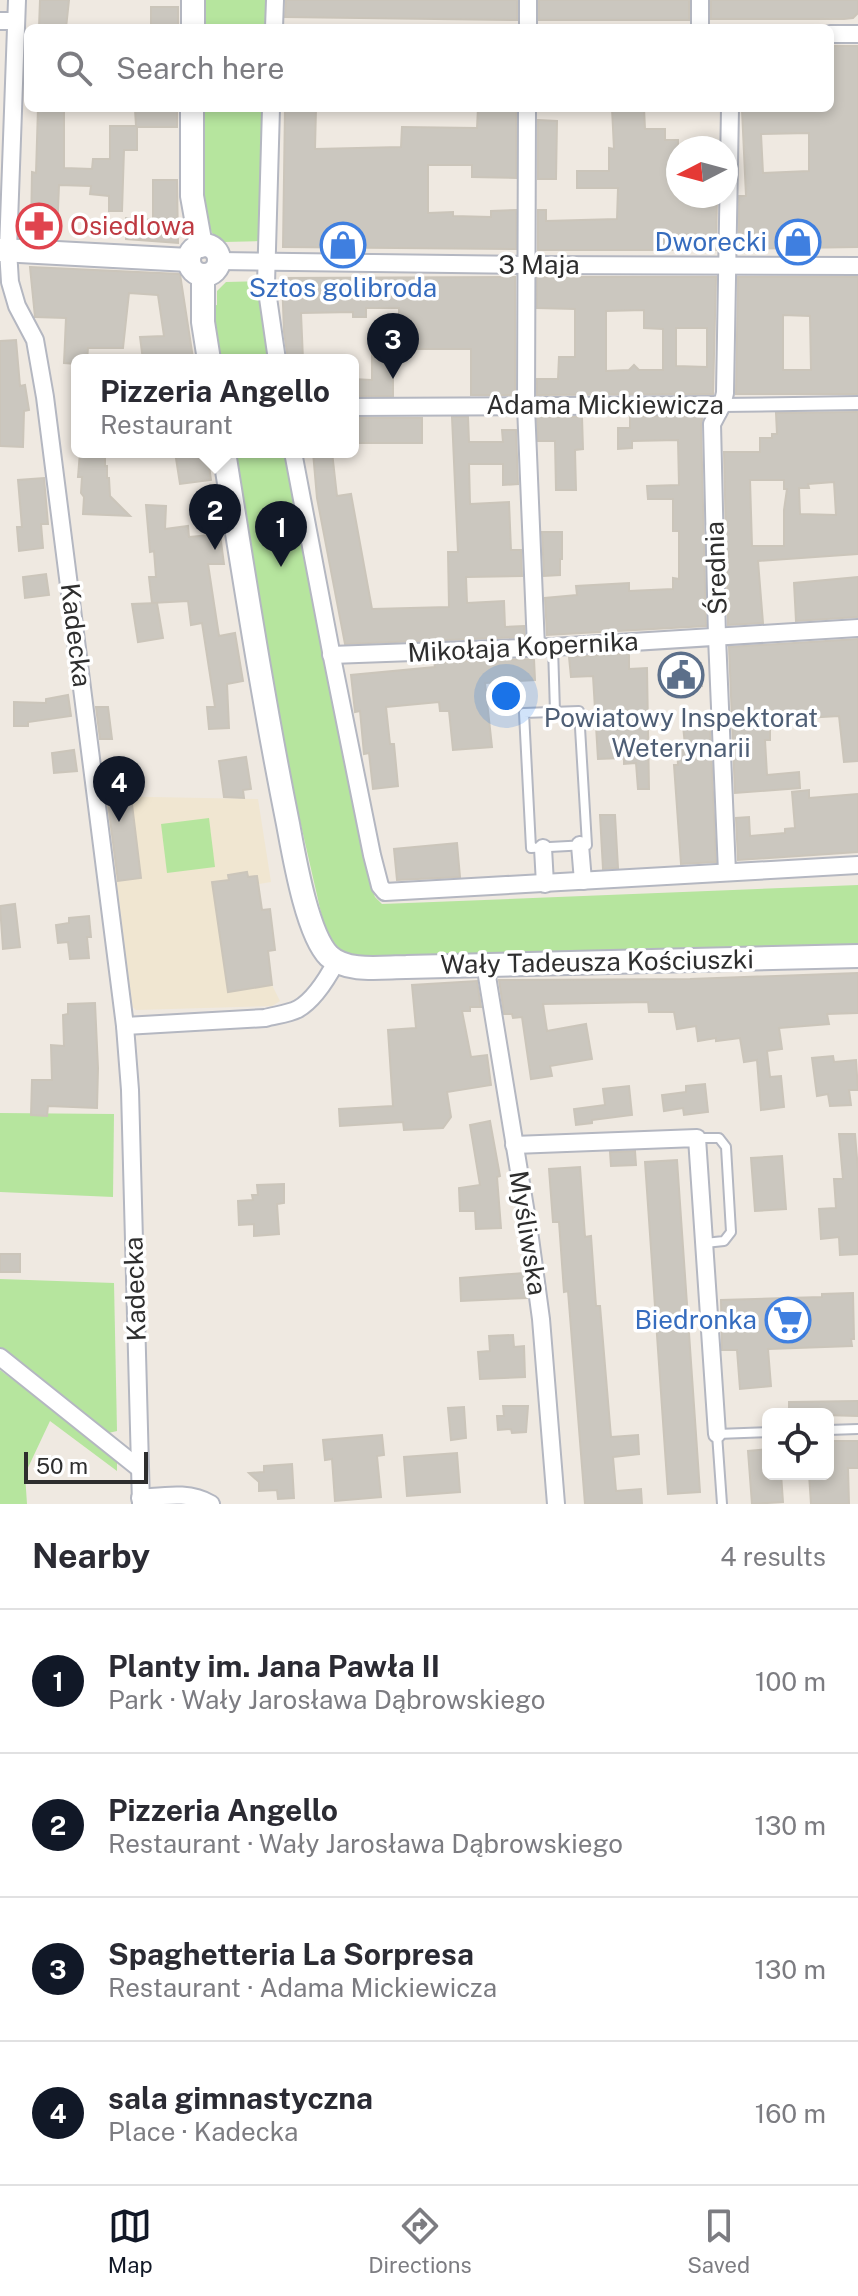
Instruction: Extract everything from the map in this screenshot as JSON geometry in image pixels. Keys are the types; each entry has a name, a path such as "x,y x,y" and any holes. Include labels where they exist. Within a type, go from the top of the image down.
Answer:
{"street":[{"name":"Kadecka","path":"17,0 8,21 4,250 17,306 35,340 45,397 125,1026 130,1090 141,1501"},
{"path":"193,0 193,24"},
{"path":"274,24 275,0"},
{"path":"528,0 528,24"},
{"path":"700,0 700,24"},
{"path":"834,34 858,34"},
{"path":"192,112 192,196 203,260 203,322 208,354"},
{"path":"271,112 265,263 276,354"},
{"path":"527,112 526,406 544,647"},
{"name":"Średnia","path":"727,872 712,424 725,393 730,112"},
{"path":"4,250 203,260"},
{"name":"3 Maja","path":"203,260 265,263 858,266"},
{"name":"Adama Mickiewicza","path":"359,407 858,403"},
{"path":"125,1026 265,1018 287,1013 300,1008 325,980 336,962 319,941 296,865 274,756 225,458"},
{"path":"294,458 372,855 380,886 385,892 858,865"},
{"name":"Mikołaja Kopernika","path":"331,655 544,647 858,628"},
{"path":"574,882 580,845"},
{"path":"543,848 545,884"},
{"name":"Wały Tadeusza Kościuszki","path":"336,962 378,967 858,956"},
{"name":"Myśliwska","path":"485,964 541,1319 556,1504"},
{"path":"514,1145 697,1138 717,1434"},
{"path":"0,1357 140,1469"},
{"path":"141,1501 177,1495 200,1497 211,1504"}],"lane":[{"path":"544,647 555,712"},
{"path":"579,711 587,845 580,845 531,848 524,713 579,711"},
{"path":"697,1138 719,1138 726,1147 731,1232 724,1241 705,1243"},
{"path":"834,1430 858,1429"},
{"path":"722,1504 717,1434 762,1432"}],"shaded area":[{"path":"100,796 258,799 271,882 259,884 262,910 270,909 275,950 268,951 272,985 280,1001 272,1006 136,1010 127,1002"}],"green space":[{"path":"202,0 268,0 267,24 202,24"},
{"path":"201,112 265,112 261,241 224,242 212,233 201,203"},
{"path":"261,281 271,354 219,354 211,306 217,305 217,291 226,282"},
{"path":"235,458 289,458 369,880 375,897 382,904 858,885 858,944 381,957 349,953 337,946 322,917 277,720"},
{"path":"209,818 215,867 167,873 161,824"},
{"path":"0,1113 114,1114 113,1197 0,1192"},
{"path":"0,1279 114,1283 117,1431 104,1434 0,1351"},
{"path":"0,1370 117,1457 117,1471 50,1421 25,1474 27,1504 0,1504"}],"building":[{"path":"40,0 69,0 66,24 39,24"},
{"path":"286,0 517,0 517,20 285,17"},
{"path":"539,0 689,0 689,20 539,20"},
{"path":"711,0 858,0 858,13 853,18 844,19 711,19"},
{"path":"151,7 178,7 178,24 151,24"},
{"path":"834,46 858,46 858,247 739,249 739,196 746,196 742,112 834,112","holes":["809,133 809,171 763,173 761,134"]},
{"path":"38,112 64,112 64,168 92,169 93,159 110,159 110,126 136,126 135,112 177,112 177,127 137,127 137,150 124,150 122,211 109,211 109,196 90,194 91,186 59,185 57,234 36,233 31,228 32,172 36,173"},
{"path":"285,112 316,112 315,149 401,147 402,127 477,128 478,112 516,112 516,178 472,177 472,165 428,165 428,213 453,212 453,216 491,217 491,211 516,210 516,249 283,247"},
{"path":"612,112 644,112 645,129 665,129 666,208 717,208 716,250 538,250 538,210 546,210 546,221 617,219 618,188 577,188 577,171 609,171 609,148 614,149"},
{"path":"538,120 557,121 556,179 538,179"},
{"path":"153,180 177,180 178,243 126,239 126,218 153,220"},
{"path":"30,267 180,274 192,354 142,354 140,337 164,336 158,295 129,293 123,348 88,348 88,354 71,354 71,364 64,363 66,318 35,317"},
{"path":"515,277 515,395 471,395 471,349 399,349 399,308 366,308 366,317 353,317 353,312 301,313 303,354 287,354 282,278"},
{"path":"537,277 716,277 713,394 537,395 537,379 558,379 559,357 575,357 575,309 537,308","holes":["644,310 644,328 663,329 663,370 639,370 634,365 629,370 606,371 606,311","676,328 707,328 707,367 676,366"]},
{"path":"738,277 858,277 858,394 736,394","holes":["783,315 810,316 811,370 783,370"]},
{"path":"16,340 20,386 25,385 29,410 24,411 23,447 0,446 0,341"},
{"path":"372,354 393,354 393,396 359,396 359,379 372,380"},
{"path":"858,412 858,554 758,561 763,623 728,625 724,452 760,452 760,438 772,438 772,434 777,434 776,413","holes":["750,480 784,480 784,489 787,489 784,546 752,546","834,482 836,515 800,514 799,488 809,488 808,484"]},
{"path":"630,416 703,416 706,626 547,635 545,598 577,595 576,586 629,583 629,591 673,589 673,578 679,579 679,531 673,531 673,499 648,499 647,486 679,485 678,440 632,441 632,448 618,449 618,428 630,428"},
{"path":"452,417 468,417 469,442 503,442 502,430 516,430 518,484 503,485 503,464 469,464 470,504 509,502 511,550 521,550 522,576 466,577 467,603 504,601 505,627 524,626 525,637 345,644 317,498 314,458 333,458 337,496 351,494 372,609 449,607 448,552 458,552"},
{"path":"537,417 582,417 583,449 575,450 576,490 556,490 555,441 538,441"},
{"path":"359,418 422,418 422,443 359,443"},
{"path":"80,458 105,458 110,496 130,516 83,514 82,477 78,477"},
{"path":"176,458 208,458 211,480 180,484"},
{"path":"44,478 48,524 41,524 43,548 19,551 17,527 22,527 18,480"},
{"path":"146,505 166,506 165,529 188,526 189,537 220,534 224,564 208,564 219,636 235,633 243,681 227,684 229,728 209,729 207,707 215,707 202,623 191,625 188,601 152,603 149,577 156,577 154,551 150,552"},
{"path":"542,532 562,532 560,575 544,576"},
{"path":"46,574 49,595 25,598 23,577"},
{"path":"858,577 858,617 796,621 794,583"},
{"path":"157,603 163,638 138,642 132,604"},
{"path":"858,639 858,761 844,762 839,716 770,720 770,740 765,740 767,775 799,772 800,788 735,793 729,647"},
{"path":"629,653 629,669 647,668 649,789 638,789 636,763 624,764 624,758 598,759 593,676 571,677 569,657"},
{"path":"534,659 535,680 485,683 492,747 453,750 449,711 440,711 439,702 386,707 398,786 373,789 369,753 364,754 360,711 355,712 351,675 435,667 434,662"},
{"name":"Powiatowy Inspektorat Weterynarii","path":"701,663 702,686 668,688 666,664"},
{"path":"68,695 71,716 28,722 28,726 14,726 14,702 46,703 46,699"},
{"path":"96,707 108,707 112,739 100,739"},
{"path":"710,724 716,862 681,864 674,765 678,765 677,745 685,745 683,726"},
{"path":"74,750 77,771 54,773 52,753"},
{"path":"246,757 251,789 243,790 244,798 224,797 219,761"},
{"path":"809,790 809,798 858,794 858,852 738,860 736,818 749,817 750,836 785,833 785,829 795,828 792,792"},
{"path":"107,796 131,796 141,878 118,881"},
{"path":"600,815 615,815 618,868 603,869"},
{"path":"457,843 460,877 397,880 394,849"},
{"path":"247,872 248,877 257,876 262,910 270,909 275,950 268,951 272,985 228,992 212,882 229,880 228,875"},
{"path":"15,904 20,947 3,949 0,906"},
{"path":"89,916 89,958 70,959 68,942 58,943 56,925 69,923 69,918"},
{"path":"858,973 858,1013 827,1014 829,1024 779,1028 782,1049 767,1051 770,1077 781,1076 784,1107 761,1110 757,1060 744,1062 740,1038 698,1041 696,1026 677,1029 674,1012 649,1012 648,1002 543,1004 547,1031 586,1024 592,1059 550,1066 552,1076 531,1079 522,1017 513,1018 512,1014 504,1014 499,980 690,979"},
{"path":"477,981 481,1007 462,1011 471,1057 487,1055 491,1085 447,1092 451,1117 443,1128 404,1130 403,1122 340,1126 339,1109 393,1106 388,1030 416,1028 412,985"},
{"path":"95,1003 97,1108 48,1106 47,1116 31,1115 32,1080 52,1080 51,1045 64,1046 63,1015 68,1014 68,1004"},
{"path":"833,1056 834,1062 856,1060 858,1090 849,1090 851,1105 830,1106 828,1094 817,1096 812,1058"},
{"path":"705,1084 708,1112 684,1115 683,1108 664,1111 662,1095 686,1092 686,1086"},
{"path":"629,1086 632,1115 576,1125 574,1109 605,1105 603,1089"},
{"path":"490,1121 500,1176 497,1177 501,1228 476,1229 475,1211 460,1211 459,1188 480,1185 470,1125"},
{"path":"839,1134 855,1134 858,1254 840,1255 839,1237 821,1239 819,1209 836,1208 834,1179 843,1179"},
{"path":"635,1151 636,1165 611,1166 610,1152"},
{"path":"782,1156 786,1209 755,1211 751,1158"},
{"path":"677,1160 700,1492 668,1494 645,1162"},
{"path":"580,1167 585,1237 591,1236 596,1306 600,1306 611,1437 638,1435 639,1454 613,1457 616,1491 641,1489 642,1504 585,1504 568,1291 564,1292 559,1222 553,1222 549,1169"},
{"path":"284,1184 284,1203 277,1204 279,1234 254,1236 254,1224 239,1225 238,1201 253,1200 252,1195 258,1195 257,1185"},
{"path":"0,1254 20,1254 20,1272 0,1272"},
{"path":"524,1273 527,1298 461,1301 460,1278"},
{"name":"Biedronka","path":"853,1293 852,1346 768,1349 771,1386 740,1389 737,1350 722,1350 721,1300"},
{"path":"513,1335 514,1347 524,1346 525,1377 480,1379 478,1352 490,1351 489,1336"},
{"path":"858,1401 858,1416 834,1415 834,1408 789,1408 789,1402"},
{"path":"503,1406 528,1406 526,1432 498,1430 497,1416 504,1416"},
{"path":"464,1407 466,1438 451,1440 448,1408"},
{"path":"382,1435 384,1455 377,1456 381,1497 335,1501 332,1459 325,1460 323,1440"},
{"path":"834,1441 858,1441 858,1468 848,1468 849,1504 811,1504 809,1480 834,1480"},
{"path":"762,1450 762,1480 781,1480 783,1502 752,1504 748,1451"},
{"path":"457,1453 460,1492 407,1496 404,1457"},
{"path":"292,1464 294,1498 278,1499 277,1490 259,1491 259,1482 249,1473 264,1472 264,1466"}],"place":[{"name":"Osiedlowa","path":"39,226"},
{"name":"Dworecki","path":"798,242"},
{"name":"Sztos golibroda","path":"343,245"},
{"name":"Spaghetteria La Sorpresa","path":"393,379"},
{"name":"Pizzeria Angello","path":"215,550"},
{"name":"Planty im. Jana Pawła II","path":"281,567"},
{"name":"Powiatowy Inspektorat Weterynarii","path":"681,675"},
{"name":"sala gimnastyczna","path":"119,822"},
{"name":"Biedronka","path":"788,1320"}]}
